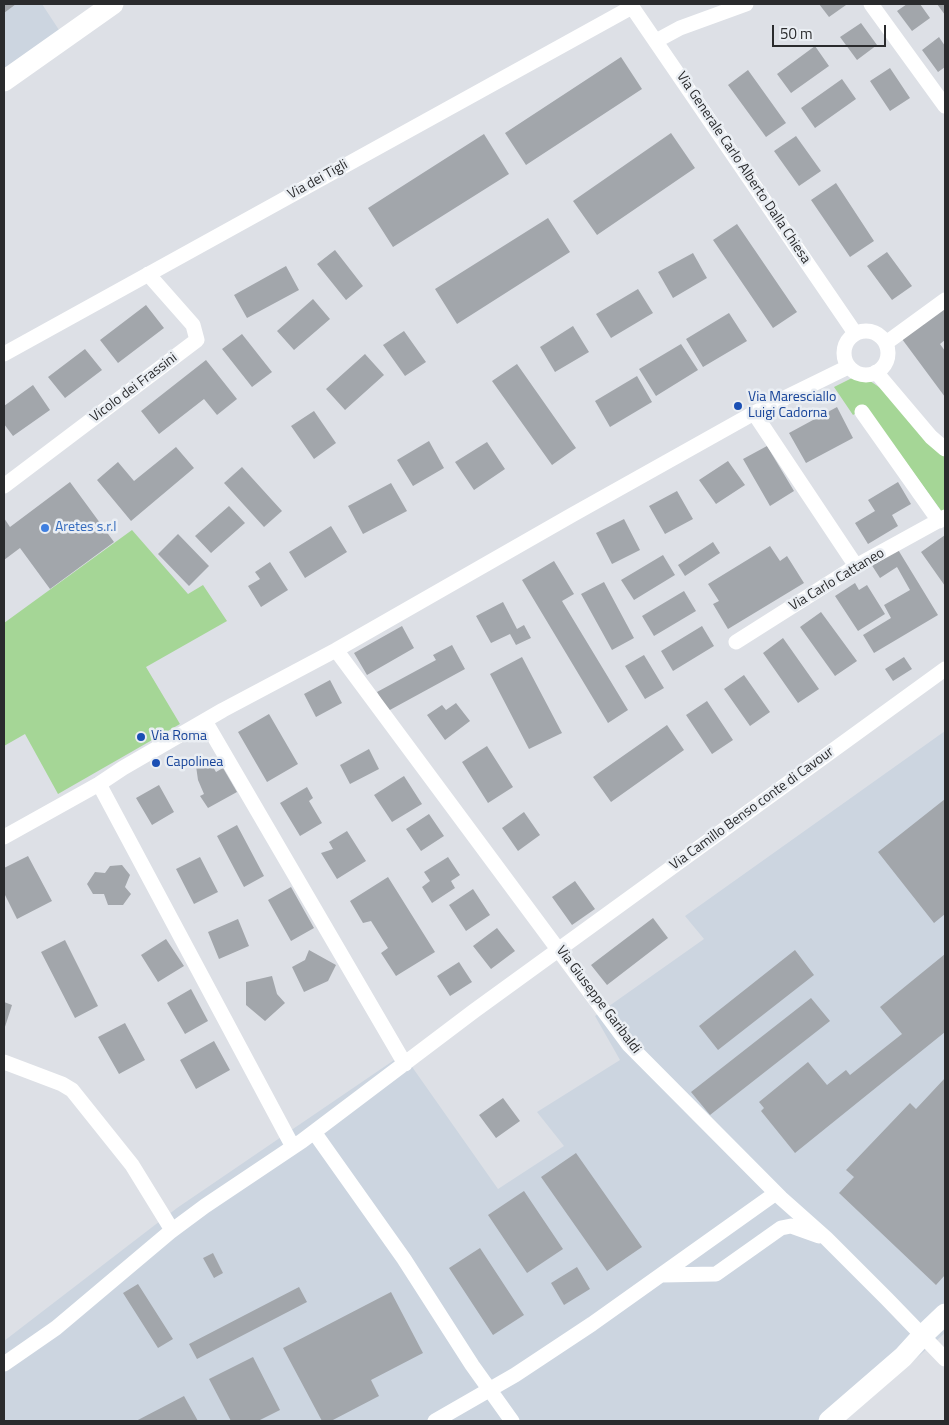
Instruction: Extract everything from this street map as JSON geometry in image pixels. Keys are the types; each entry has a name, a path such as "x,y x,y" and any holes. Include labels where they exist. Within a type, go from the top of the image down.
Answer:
{"street":[{"path":"4,81 113,4"},
{"path":"656,40 680,28 746,4"},
{"path":"871,4 945,106"},
{"name":"Via Generale Carlo Alberto Dalla Chiesa","path":"631,5 855,333"},
{"name":"Via dei Tigli","path":"4,354 631,5"},
{"name":"Vicolo dei Frassini","path":"4,486 197,340 193,325 148,274"},
{"path":"886,343 945,300"},
{"path":"862,331 875,332 886,343 888,354 885,363 876,372 862,375 848,367 844,356 844,345 855,333 862,331"},
{"path":"4,837 99,784 205,720 336,650 754,413 848,367"},
{"path":"876,372 931,437 945,449"},
{"name":"Via Carlo Cattaneo","path":"736,642 856,566 942,519 862,412"},
{"path":"754,413 856,566"},
{"name":"Via Giuseppe Garibaldi","path":"336,650 629,1045 776,1193 826,1238 923,1334 945,1360"},
{"name":"Via Camillo Benso conte di Cavour","path":"4,1364 56,1328 172,1230 314,1132 559,949 945,669"},
{"path":"205,720 405,1064"},
{"path":"99,784 293,1147"},
{"path":"4,1062 55,1081 72,1090 132,1165 172,1230"},
{"path":"314,1132 404,1259 489,1391 512,1421"},
{"path":"435,1421 515,1375 662,1275 776,1193"},
{"path":"662,1275 716,1274 781,1228 791,1226 826,1238"},
{"path":"829,1421 903,1356 945,1314"}],"shaded area":[{"path":"4,4 42,4 61,33 4,73"},
{"path":"945,731 945,1333 845,1421 4,1421 4,1341 177,1208 403,1054 498,1189 564,1146 537,1112 620,1060 595,1016 704,939 685,916"}],"green space":[{"path":"852,378 870,381 885,391 945,456 945,516 866,407 853,415 834,387"},
{"path":"132,530 188,594 203,585 227,621 146,667 180,724 58,794 25,734 4,746 4,623"}],"building":[{"path":"4,4 16,4 4,13"},
{"path":"819,4 845,4 846,5 829,17"},
{"path":"907,4 920,4 930,18 912,31 897,11"},
{"path":"937,4 945,4 945,15"},
{"path":"861,23 877,45 857,60 840,37"},
{"path":"939,37 945,46 945,67 938,72 922,50"},
{"path":"815,46 829,66 791,93 777,74"},
{"path":"621,57 642,89 526,165 505,133"},
{"path":"890,68 910,98 890,111 870,81"},
{"path":"748,70 786,123 766,137 728,85"},
{"path":"842,79 856,99 815,128 801,108"},
{"path":"671,133 695,168 597,235 573,201"},
{"path":"484,134 509,174 393,247 368,208"},
{"path":"796,136 821,171 799,186 774,151"},
{"path":"836,183 874,241 850,257 811,200"},
{"path":"548,218 570,252 457,324 435,289"},
{"path":"737,224 797,312 773,328 713,240"},
{"path":"335,250 363,286 346,300 317,264"},
{"path":"887,252 912,286 892,300 867,266"},
{"path":"693,253 707,278 673,298 658,272"},
{"path":"286,266 299,290 247,318 234,295"},
{"path":"638,289 653,313 611,338 596,314"},
{"path":"313,299 330,319 294,350 277,331"},
{"path":"146,305 164,328 118,363 100,340"},
{"path":"945,307 945,340 940,344 945,351 945,397 902,339"},
{"path":"729,313 747,341 703,367 686,339"},
{"path":"573,326 589,352 555,372 540,347"},
{"path":"404,331 426,362 405,376 383,345"},
{"path":"242,334 272,372 252,387 222,349"},
{"path":"681,344 698,370 656,396 639,369"},
{"path":"85,349 102,370 65,398 48,377"},
{"path":"365,354 384,375 345,410 326,389"},
{"path":"206,360 237,399 217,415 204,399 159,434 141,411"},
{"path":"517,364 576,448 552,465 492,381"},
{"path":"637,376 652,402 610,427 595,401"},
{"path":"33,385 50,410 13,436 4,424 4,406"},
{"path":"837,407 853,438 806,463 789,433"},
{"path":"314,411 336,443 314,459 291,426"},
{"path":"429,441 444,468 413,486 397,460"},
{"path":"487,442 505,469 474,490 455,462"},
{"path":"767,446 794,491 770,506 743,459"},
{"path":"176,447 194,468 131,521 97,480 118,462 134,481"},
{"path":"728,461 745,485 716,504 699,480"},
{"path":"242,467 282,511 264,527 224,483"},
{"path":"70,482 114,542 50,589 20,548 4,560 4,518 10,527"},
{"path":"898,482 911,504 892,515 898,526 868,544 855,523 875,511 868,500"},
{"path":"391,483 407,511 363,534 348,506"},
{"path":"677,491 693,519 665,534 649,506"},
{"path":"229,506 245,523 211,553 195,536"},
{"path":"624,519 640,550 612,564 596,533"},
{"path":"331,526 347,552 305,578 289,552"},
{"path":"178,534 209,566 189,586 158,554"},
{"path":"945,535 945,586 921,552"},
{"path":"713,542 720,553 685,576 678,565"},
{"path":"770,546 780,561 787,556 804,583 728,629 713,604 719,601 708,584"},
{"path":"897,548 938,615 874,653 863,635 891,618 884,605 910,590 897,567 880,578 871,564"},
{"path":"663,555 675,575 634,600 621,580"},
{"path":"554,561 574,594 562,601 628,710 608,723 522,580"},
{"path":"270,562 288,590 261,607 248,586 260,579 255,572"},
{"path":"604,582 634,638 612,650 581,594"},
{"path":"855,583 859,590 867,585 885,614 858,631 835,596"},
{"path":"684,591 696,611 654,636 642,616"},
{"path":"503,602 517,629 524,625 531,638 516,645 510,634 491,643 476,616"},
{"path":"821,612 857,661 835,676 800,627"},
{"path":"402,626 414,648 367,675 354,653"},
{"path":"702,626 714,646 673,671 661,651"},
{"path":"783,638 819,689 798,703 763,653"},
{"path":"452,645 465,669 388,711 377,692 436,660 433,655"},
{"path":"644,655 664,688 645,699 625,666"},
{"path":"522,657 562,733 529,749 490,674"},
{"path":"904,657 912,669 893,681 885,669"},
{"path":"744,675 770,712 750,726 724,689"},
{"path":"330,680 342,703 316,717 304,694"},
{"path":"707,701 733,740 712,754 686,715"},
{"path":"456,703 470,721 445,740 427,715 442,705 446,710"},
{"path":"269,714 298,764 267,782 238,732"},
{"path":"667,725 684,750 611,802 593,777"},
{"path":"487,746 513,787 488,803 462,762"},
{"path":"369,749 379,769 350,784 340,765"},
{"path":"212,765 216,772 223,768 237,792 208,808 200,796 204,794 198,780 196,766"},
{"path":"404,776 422,804 392,822 374,795"},
{"path":"159,785 174,812 152,825 136,798"},
{"path":"307,787 313,798 309,801 322,823 300,836 280,803"},
{"path":"945,799 945,914 934,923 878,852"},
{"path":"524,812 540,835 518,851 502,828"},
{"path":"429,814 444,836 421,851 406,829"},
{"path":"237,825 264,876 244,887 217,836"},
{"path":"347,831 366,861 337,879 321,853 333,849 329,842"},
{"path":"28,856 52,901 17,919 4,893 4,868"},
{"path":"200,857 218,892 194,904 176,869"},
{"path":"448,857 460,875 451,881 455,888 432,903 422,887 430,881 424,872"},
{"path":"122,865 130,875 125,887 131,894 123,905 108,905 104,894 93,894 87,884 95,872 105,873 110,866"},
{"path":"388,877 435,952 396,976 381,953 388,948 371,921 363,923 350,901"},
{"path":"575,881 595,909 572,925 552,897"},
{"path":"291,887 314,928 291,941 268,900"},
{"path":"473,889 490,915 466,931 449,905"},
{"path":"653,918 668,938 607,985 591,965"},
{"path":"238,919 249,946 219,959 208,932"},
{"path":"497,928 515,951 491,969 473,946"},
{"path":"166,939 184,966 158,982 141,955"},
{"path":"65,940 98,1006 75,1018 41,952"},
{"path":"309,950 336,965 328,981 304,992 292,967 305,960"},
{"path":"795,950 814,975 718,1050 699,1026"},
{"path":"945,954 945,1032 795,1153 761,1111 764,1108 759,1102 808,1062 827,1085 846,1070 850,1075 902,1034 880,1007"},
{"path":"459,962 472,982 450,996 437,976"},
{"path":"272,976 277,994 285,1003 265,1021 246,1005 246,982"},
{"path":"191,989 208,1021 185,1034 167,1003"},
{"path":"811,998 830,1021 710,1115 691,1092"},
{"path":"4,1002 12,1005 4,1030"},
{"path":"125,1023 145,1060 119,1074 98,1037"},
{"path":"214,1041 230,1070 196,1089 180,1060"},
{"path":"945,1078 945,1275 936,1285 839,1193 854,1177 846,1170 910,1103 916,1109"},
{"path":"503,1098 520,1121 496,1138 479,1115"},
{"path":"576,1153 642,1247 607,1271 541,1177"},
{"path":"524,1191 563,1249 527,1273 488,1215"},
{"path":"480,1248 524,1315 493,1335 449,1268"},
{"path":"213,1253 223,1273 214,1278 203,1258"},
{"path":"577,1267 590,1289 564,1305 551,1283"},
{"path":"138,1284 173,1339 158,1348 123,1293"},
{"path":"299,1287 307,1302 197,1359 189,1344"},
{"path":"391,1292 423,1353 371,1380 379,1396 331,1421 322,1421 283,1348"},
{"path":"253,1357 280,1410 258,1421 231,1421 209,1379"},
{"path":"184,1396 198,1421 136,1421"}],"place":[{"name":"Via Maresciallo Luigi Cadorna","path":"738,406"},
{"name":"Aretes s.r.l","path":"45,528"},
{"name":"Via Roma","path":"141,737"},
{"name":"Capolinea","path":"156,763"}]}
